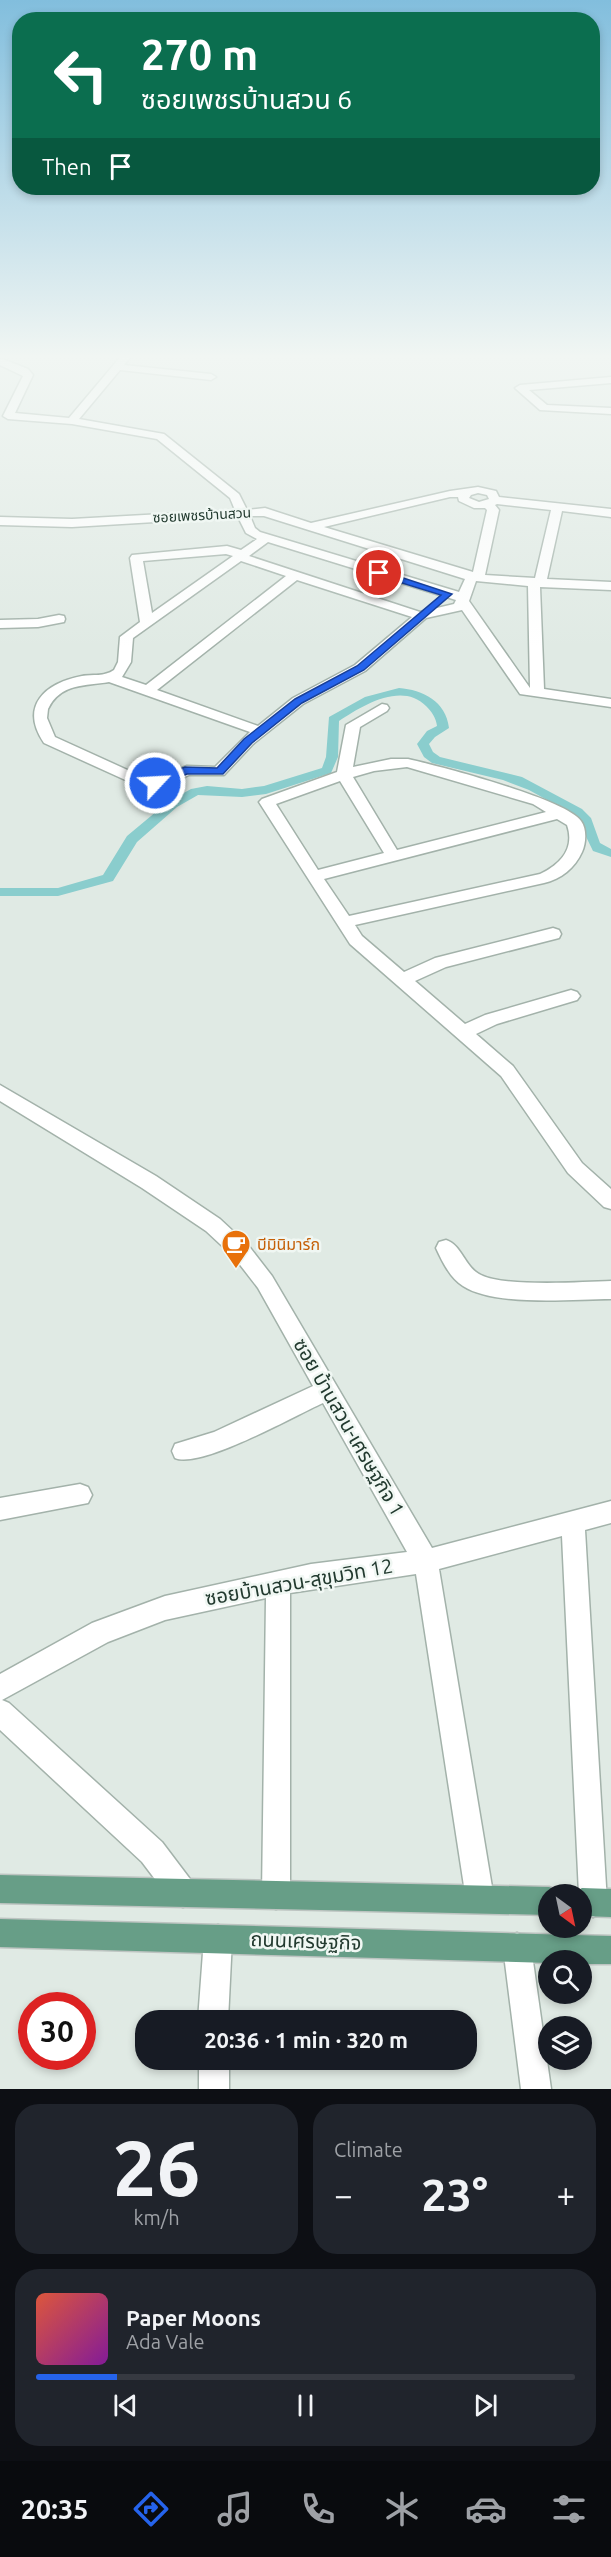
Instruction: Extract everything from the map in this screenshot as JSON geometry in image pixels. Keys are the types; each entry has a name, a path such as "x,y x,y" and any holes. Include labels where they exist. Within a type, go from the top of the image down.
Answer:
{"main road":[{"path":"0,1889 538,1901"},
{"name":"ถนนเศรษฐกิจ","path":"0,1933 611,1950"}],"street":[{"path":"181,452 236,496 250,530 265,539 464,600 525,691 611,704"},
{"path":"147,623 136,558 227,550 423,615 456,608 464,600 493,510 492,493 474,490 464,494 450,494 311,526"},
{"path":"492,502 611,513"},
{"path":"537,693 537,582 557,507"},
{"name":"ซอยเพชรบ้านสวน","path":"2,523 72,523 265,512 472,576 611,586"},
{"path":"265,539 127,637 123,667 117,674 80,681 49,695 40,709 40,724 53,743 139,782 159,783 187,770 219,771 260,731 303,697 360,668 472,576"},
{"path":"147,691 295,574"},
{"path":"0,624 38,623 59,619"},
{"path":"109,677 260,731"},
{"path":"382,708 353,725 344,775 393,856"},
{"path":"345,922 544,879 557,873 569,862 578,842 574,822 538,801 408,763 344,775 267,802 356,940 507,1071 575,1168 611,1201"},
{"path":"315,876 561,813"},
{"path":"402,980 441,962 553,934"},
{"path":"463,1033 491,1019 570,996"},
{"name":"ซอย บ้านสวน-เศรษฐกิจ 1","path":"0,1092 149,1182 213,1225 241,1251 265,1282 426,1561 480,1899"},
{"path":"446,1248 459,1269 470,1281 483,1287 502,1290 611,1290"},
{"path":"183,1451 218,1442 327,1390"},
{"path":"0,1509 80,1495"},
{"name":"ซอยบ้านสวน-สุขุมวิท 12","path":"0,1688 100,1632 154,1612 311,1576 426,1561 611,1512"},
{"path":"573,1522 595,1903"},
{"path":"276,1895 278,1583"},
{"path":"0,1712 152,1852 183,1893"},
{"path":"214,2010 218,1939"},
{"path":"517,1947 536,2089"},
{"path":"214,2070 214,2089"}],"waterway":[{"path":"0,892 58,892 108,878 132,839 173,804 195,792 207,790 242,793 266,790 327,770 332,757 333,720 370,699 399,692 425,697 441,719 443,728 431,734 423,744 428,754 436,760 508,777 534,787 580,813 588,824 594,844 603,852 611,853"}],"place":[{"name":"บีมินิมาร์ก","path":"236,1270"}],"route":[{"path":"155,783 185,770 219,771 248,741 298,701 360,668 448,594 379,573"}]}
